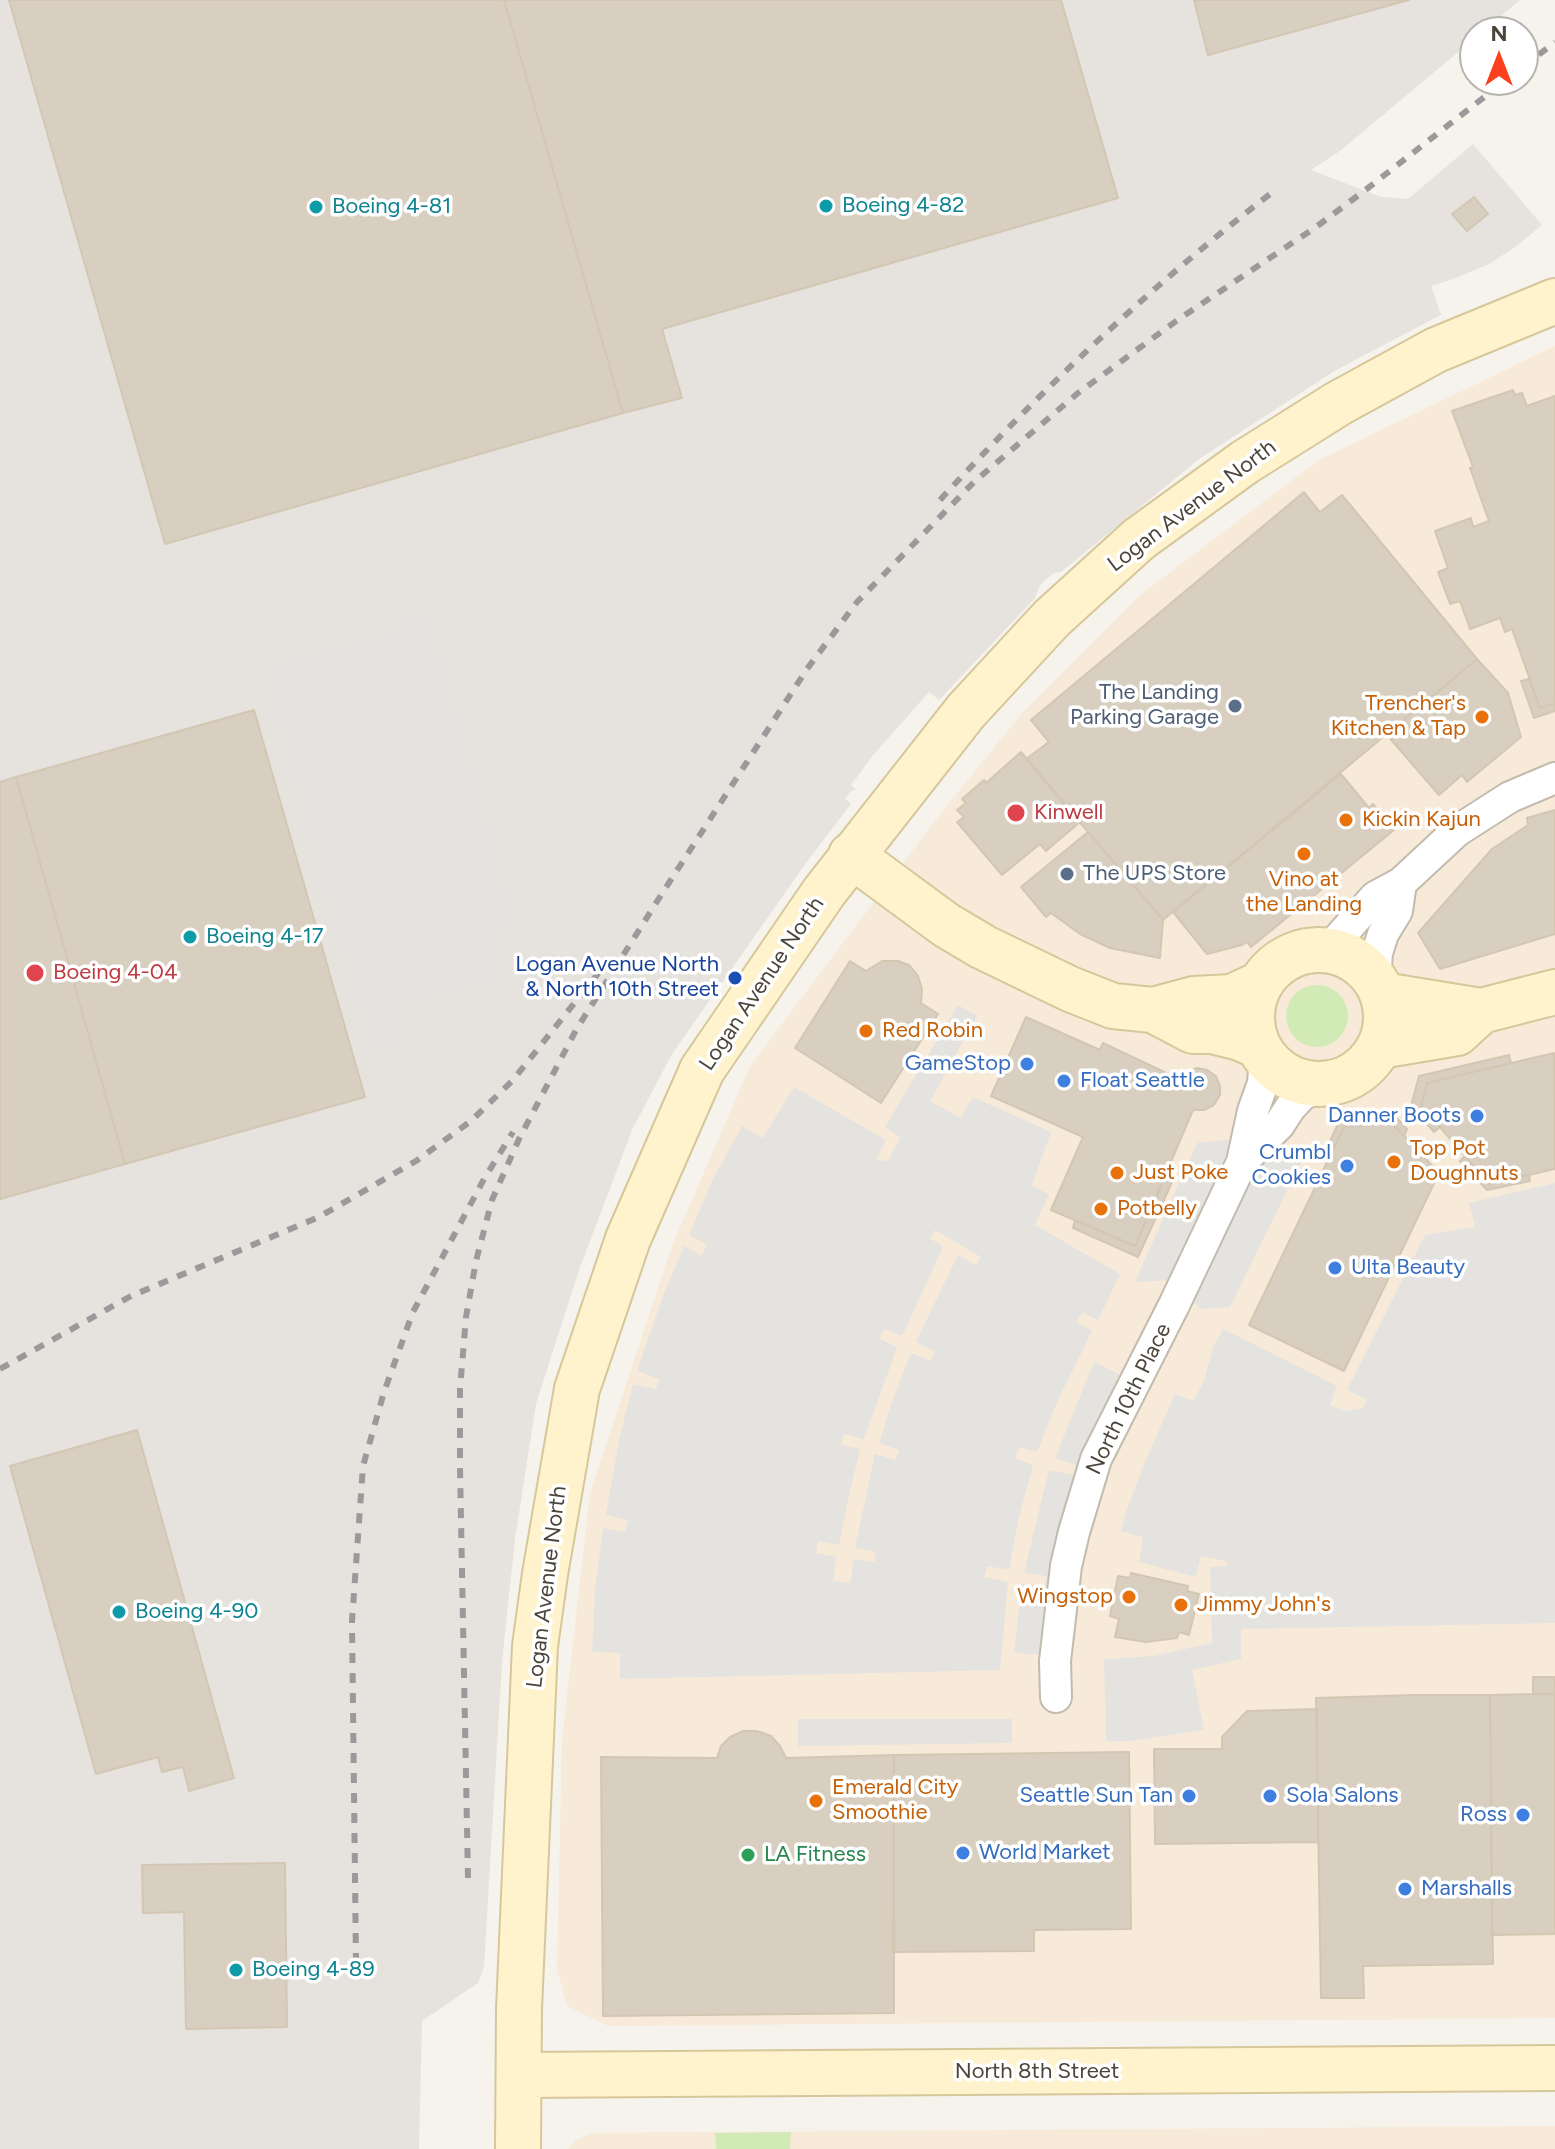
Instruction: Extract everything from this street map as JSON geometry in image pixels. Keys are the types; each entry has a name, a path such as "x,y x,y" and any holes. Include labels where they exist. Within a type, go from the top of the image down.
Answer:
{"street":[{"name":"Logan Avenue North","path":"518,2149 519,1993 535,1646 545,1574 577,1389 628,1239 702,1070 851,855 966,711 1052,618 1139,539 1245,462 1339,403 1436,350 1555,301"},
{"path":"1328,950 1375,897 1401,883 1457,831 1510,797 1555,778"},
{"path":"851,855 946,925 983,947 1113,1006 1153,1010 1194,999 1232,997 1260,984"},
{"path":"1401,883 1397,911 1383,934 1377,953 1379,987 1386,1020 1380,1046 1359,1072 1342,1080 1325,1084 1306,1083 1288,1077 1273,1066 1261,1051 1252,1026 1253,1004 1260,984 1272,968 1308,950 1328,950 1346,955 1362,965 1379,987 1481,1011 1555,992"},
{"path":"1153,1010 1193,1031 1212,1031 1240,1038 1261,1051"},
{"path":"1380,1046 1457,1033 1481,1011"},
{"name":"North 10th Place","path":"1056,1697 1055,1661 1066,1566 1096,1459 1242,1162 1253,1111 1263,1083 1261,1051"},
{"name":"North 10th Place","path":"1242,1162 1279,1125 1302,1095 1325,1084"},
{"name":"North 8th Street","path":"519,2075 1555,2068"}],"shaded area":[{"path":"0,0 1520,0 1501,16 1459,16 1459,51 1340,151 1311,170 1381,197 1408,199 1473,144 1542,225 1489,264 1431,286 1441,315 1336,370 1199,459 1061,572 1053,573 1040,585 1035,598 939,700 929,692 851,785 856,789 845,799 851,804 672,1054 633,1128 579,1270 536,1404 515,1539 502,1662 484,1967 478,1983 422,2021 419,2149 0,2149"},
{"path":"1555,346 1555,2018 608,2026 567,2006 557,1970 562,1739 590,1493 672,1246 750,1066 941,813 1023,712 1140,595 1319,460"},
{"path":"426,613 513,925 488,932 500,977 392,1007 401,1041 372,1049 265,668 403,630 400,620"},
{"path":"958,1005 977,1016 930,1101 961,1118 973,1097 1051,1132 1032,1185 1049,1195 1035,1225 1120,1274 1098,1320 1082,1312 1076,1322 1092,1331 1058,1400 1037,1452 1019,1447 1015,1458 1033,1465 1009,1570 987,1566 984,1577 1008,1582 1000,1670 620,1679 620,1653 592,1652 595,1590 603,1528 625,1532 628,1520 606,1515 619,1440 633,1384 656,1389 659,1379 637,1371 684,1246 702,1256 707,1245 689,1235 713,1179 742,1126 763,1138 794,1087 886,1140 876,1160 888,1161 900,1138 885,1127","holes":["935,1230 981,1257 976,1265 958,1255 916,1342 935,1352 931,1361 911,1353 893,1399 879,1443 899,1450 896,1460 875,1454 855,1548 876,1552 874,1562 854,1559 850,1583 833,1581 836,1557 816,1553 818,1541 839,1545 860,1449 841,1445 844,1434 864,1439 897,1347 880,1339 884,1329 902,1336 943,1247 930,1238"]},
{"path":"1227,1140 1269,1161 1303,1158 1230,1307 1201,1309 1171,1280 1135,1282 1197,1143"},
{"path":"1555,1183 1555,1623 1241,1629 1241,1659 1192,1670 1204,1730 1130,1741 1106,1741 1104,1659 1154,1656 1212,1643 1210,1567 1228,1566 1226,1561 1201,1556 1196,1577 1139,1562 1143,1537 1121,1531 1146,1460 1175,1394 1194,1401 1223,1329 1337,1386 1330,1405 1344,1411 1363,1408 1367,1400 1347,1390 1425,1235 1475,1227 1469,1203"},
{"path":"1094,1362 1119,1374 1081,1472 1046,1655 1014,1653 1022,1584 1045,1587 1046,1576 1024,1573 1049,1470 1073,1475 1076,1465 1055,1458"},
{"path":"798,1719 1012,1719 1012,1743 798,1746"},
{"path":"1555,2126 1555,2149 568,2149 575,2141 591,2133"}],"green space":[{"path":"1317,985 1339,994 1348,1016 1339,1038 1317,1047 1295,1038 1286,1016 1295,994"},
{"path":"791,2132 790,2149 716,2149 715,2133"}],"building":[{"name":"Boeing 4-81","path":"9,0 504,0 623,413 165,544"},
{"name":"Boeing 4-82","path":"504,0 1061,0 1118,198 662,329 682,398 623,413"},
{"path":"1194,0 1409,0 1208,55"},
{"path":"1474,197 1488,214 1467,231 1452,214"},
{"path":"1513,390 1515,395 1522,393 1527,406 1555,396 1555,703 1540,708 1512,629 1505,632 1500,618 1470,629 1460,601 1450,604 1438,572 1448,568 1435,531 1471,518 1473,527 1489,521 1452,411"},
{"name":"The Landing Parking Garage","path":"1304,492 1320,512 1342,495 1477,659 1163,920 1026,759 1049,742 1031,720"},
{"path":"1477,659 1508,693 1521,737 1467,782 1462,775 1439,795 1387,735"},
{"path":"1529,679 1540,708 1555,703 1555,711 1534,718 1521,681"},
{"name":"Boeing 4-17","path":"254,710 365,1097 125,1164 16,777"},
{"name":"Kinwell","path":"1021,752 1080,822 1046,851 1040,844 1002,875 957,822 964,817 957,810 966,803 962,799 984,780 986,783"},
{"path":"1341,774 1369,808 1373,804 1394,830 1251,947 1247,942 1207,954 1173,912"},
{"name":"Boeing 4-04","path":"16,777 125,1164 0,1199 0,782"},
{"path":"1555,810 1555,934 1440,969 1418,933 1492,849 1528,825 1527,818"},
{"path":"1088,832 1163,920 1160,958 1110,948 1080,934 1051,913 1046,917 1021,887"},
{"name":"Red Robin","path":"850,961 866,971 882,961 909,965 918,976 922,989 921,1003 938,1014 881,1103 795,1048"},
{"path":"1026,1017 1100,1050 1103,1043 1181,1080 1187,1072 1197,1068 1216,1076 1220,1095 1214,1105 1204,1110 1193,1110 1135,1246 1051,1210 1083,1137 991,1096"},
{"path":"1554,1053 1555,1169 1489,1184 1421,1105 1427,1083"},
{"path":"1509,1055 1511,1063 1427,1083 1421,1105 1440,1127 1434,1132 1411,1106 1419,1076"},
{"path":"1392,1113 1407,1129 1404,1136 1390,1121 1344,1127 1335,1146 1330,1141 1339,1122"},
{"path":"1390,1121 1439,1173 1344,1371 1249,1325 1344,1127"},
{"path":"1465,1156 1489,1184 1529,1175 1530,1181 1487,1190 1460,1161"},
{"path":"1165,1178 1173,1180 1138,1257 1073,1228 1075,1220 1135,1246"},
{"name":"Boeing 4-90","path":"137,1430 234,1778 189,1791 183,1767 162,1772 158,1757 96,1774 10,1466"},
{"path":"1131,1573 1188,1586 1187,1591 1199,1594 1189,1635 1179,1632 1177,1638 1146,1642 1115,1637 1119,1619 1110,1616 1118,1576 1130,1578"},
{"path":"1533,1677 1555,1677 1555,1694 1533,1694"},
{"name":"Ross","path":"1555,1694 1555,1934 1492,1935 1490,1695"},
{"name":"Marshalls","path":"1490,1695 1493,1964 1363,1966 1364,1998 1321,1998 1316,1698"},
{"path":"1317,1709 1318,1842 1155,1844 1154,1749 1222,1749 1222,1737 1247,1711"},
{"name":"LA Fitness","path":"743,1731 757,1731 771,1736 786,1758 894,1755 894,2013 603,2016 601,1757 717,1758 721,1746"},
{"path":"1129,1752 1131,1929 1034,1930 1034,1951 893,1952 894,1755"},
{"name":"Boeing 4-89","path":"285,1863 287,2027 186,2029 184,1912 143,1913 142,1865"}],"railway":[{"path":"1539,54 1555,42"},
{"path":"468,1878 460,1468 460,1389 466,1317 492,1200 519,1139 576,1030 807,669 857,602 974,482 1078,393 1179,319 1316,227 1486,96"},
{"path":"940,500 1019,417 1101,338 1186,262 1274,191"},
{"path":"0,1369 131,1296 319,1217 416,1161 471,1121 513,1080 608,961"},
{"path":"356,1963 352,1621 363,1466 384,1392 413,1312 484,1179 513,1132"}],"place":[{"name":"Boeing 4-82","path":"826,206"},
{"name":"Boeing 4-81","path":"316,207"},
{"name":"The Landing Parking Garage","path":"1235,706"},
{"name":"Trencher's Kitchen & Tap","path":"1482,717"},
{"name":"Kinwell","path":"1016,813"},
{"name":"Kickin Kajun","path":"1346,820"},
{"name":"Vino at the Landing","path":"1304,854"},
{"name":"The UPS Store","path":"1067,874"},
{"name":"Boeing 4-17","path":"190,937"},
{"name":"Boeing 4-04","path":"35,973"},
{"name":"Logan Avenue North & North 10th Street","path":"735,978"},
{"name":"Red Robin","path":"866,1031"},
{"name":"GameStop","path":"1027,1064"},
{"name":"Float Seattle","path":"1064,1081"},
{"name":"Danner Boots","path":"1477,1116"},
{"name":"Top Pot Doughnuts","path":"1394,1162"},
{"name":"Crumbl Cookies","path":"1347,1166"},
{"name":"Just Poke","path":"1117,1173"},
{"name":"Potbelly","path":"1101,1209"},
{"name":"Ulta Beauty","path":"1335,1268"},
{"name":"Wingstop","path":"1129,1597"},
{"name":"Jimmy John's","path":"1181,1605"},
{"name":"Boeing 4-90","path":"119,1612"},
{"name":"Seattle Sun Tan","path":"1189,1796"},
{"name":"Sola Salons","path":"1270,1796"},
{"name":"Emerald City Smoothie","path":"816,1801"},
{"name":"Ross","path":"1523,1815"},
{"name":"World Market","path":"963,1853"},
{"name":"LA Fitness","path":"748,1855"},
{"name":"Marshalls","path":"1405,1889"},
{"name":"Boeing 4-89","path":"236,1970"}]}
